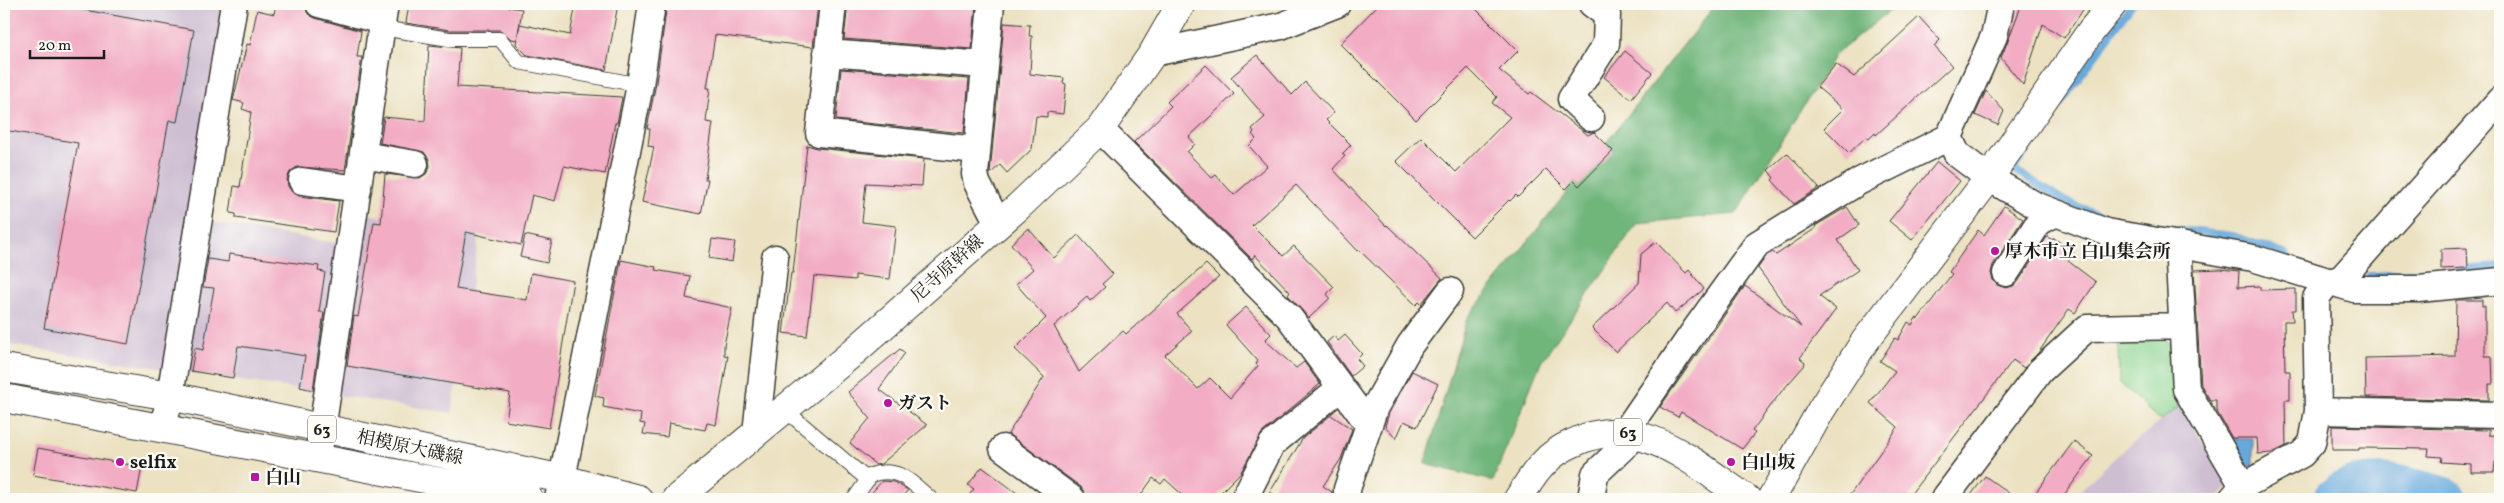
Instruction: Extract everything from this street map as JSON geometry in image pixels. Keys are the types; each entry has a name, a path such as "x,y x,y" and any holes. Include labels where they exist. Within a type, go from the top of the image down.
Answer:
{"main road":[{"name":"尼寺原幹線","path":"676,499 785,410 1018,207 1100,129 1153,53 1181,4"},
{"path":"1770,499 1821,410 1865,341 1989,178 2091,31 2113,4"},
{"name":"相模原大磯線","path":"4,368 170,396 323,429 561,489 638,499"},
{"name":"相模原大磯線","path":"4,398 529,499"},
{"name":"63","path":"1518,499 1545,462 1566,446 1588,435 1631,433 1664,445 1747,499"}],"street":[{"path":"163,428 170,396 234,4"},
{"path":"318,458 383,18 319,4"},
{"path":"561,489 640,85 652,4"},
{"path":"833,4 819,133 977,150"},
{"path":"991,4 975,174 977,183 998,223"},
{"path":"1153,53 1281,15 1337,4"},
{"path":"1591,118 1571,100 1606,44 1607,16 1592,4"},
{"path":"1591,499 1596,474 1631,433 1757,244 1860,182 1949,137 1994,36 2001,4"},
{"path":"827,53 985,65"},
{"path":"2178,244 2186,389 2238,493 2302,454 2312,443 2318,411 2316,298 2339,277 2500,100"},
{"path":"1100,129 1289,316 1369,425"},
{"path":"1949,137 1957,154 1989,178 2034,205 2106,232 2253,258 2339,277 2354,289 2419,289 2500,281"},
{"path":"363,155 415,164"},
{"path":"302,181 358,189"},
{"path":"2006,273 2040,222 2056,212"},
{"path":"756,433 775,258"},
{"path":"1347,499 1347,489 1375,407 1410,345 1450,291"},
{"path":"1944,499 2040,371 2087,328 2182,326"},
{"path":"1244,499 1272,444 1340,388"},
{"path":"2318,411 2500,415"},
{"path":"1004,448 1072,499"}],"lane":[{"path":"383,18 449,39 500,39 519,62 640,85"},
{"path":"785,410 868,480"},
{"path":"854,499 871,475 880,472 901,474 931,499"}],"shaded area":[{"path":"4,4 230,4 192,219 342,244 362,214 480,229 452,413 4,344"},
{"path":"2180,406 2228,483 2226,489 2215,499 2071,499 2122,451"}],"green space":[{"path":"1716,4 1898,4 1835,55 1736,214 1637,223 1540,364 1493,481 1425,464 1467,318"},
{"path":"2164,338 2170,346 2180,406 2160,421 2119,382 2118,339"}],"water":[{"path":"2222,439 2253,439 2253,466 2242,472"}],"building":[{"path":"4,4 52,4 194,30 177,122 169,120 128,344 44,328 78,143 4,130"},
{"path":"276,4 304,4 308,14 315,18 361,31 357,57 362,57 345,170 297,167 290,172 287,179 288,186 292,192 299,196 339,201 334,232 236,218 236,214 230,213 234,186 240,187 251,112 242,109 244,103 233,100 247,44 250,45 257,10 274,14"},
{"path":"409,4 502,4 502,6 522,9 517,40 511,39 500,30 450,30 406,23"},
{"path":"576,4 618,4 606,70 527,55 516,44 520,24 570,35"},
{"path":"667,4 818,4 813,47 715,35 707,88 710,88 706,122 713,123 705,179 708,179 701,214 642,202 654,147 648,146 650,129 647,129 656,83"},
{"path":"848,4 976,5 972,49 844,39"},
{"path":"1379,4 1471,4 1518,51 1499,70 1529,94 1531,92 1588,135 1594,132 1613,151 1579,186 1574,181 1566,189 1546,169 1518,197 1516,195 1509,200 1472,237 1396,161 1421,137 1456,172 1510,117 1492,103 1497,97 1468,68 1416,120 1340,44"},
{"path":"2016,4 2087,4 2064,38 2043,24 2023,85 2001,58 2020,9"},
{"path":"1919,17 1940,40 1934,46 1952,66 1876,135 1875,133 1869,139 1866,137 1849,153 1824,128 1843,109 1817,87 1836,64 1854,77"},
{"path":"1004,23 1030,25 1029,36 1032,36 1030,74 1064,78 1063,83 1066,84 1063,114 1047,112 1047,117 1036,116 1032,149 1007,173 1000,165 990,174"},
{"path":"429,45 460,48 457,87 622,97 605,174 564,166 555,201 532,195 521,245 466,232 456,289 527,300 531,273 573,281 549,428 506,421 510,393 347,366 354,316 358,317 374,222 381,223 385,174 420,178 426,174 430,167 429,159 424,152 380,143 384,117 425,121"},
{"path":"1625,51 1652,73 1631,99 1604,77"},
{"path":"1257,55 1292,95 1305,82 1334,113 1326,120 1351,145 1342,154 1345,156 1333,169 1386,226 1442,278 1421,304 1419,302 1416,305 1358,251 1296,185 1252,225 1283,256 1294,246 1334,287 1327,294 1330,298 1309,318 1288,295 1290,292 1255,255 1252,259 1134,142 1171,106 1167,102 1206,65 1234,94 1189,137 1195,144 1187,152 1212,178 1216,175 1234,195 1267,166 1249,146 1256,139 1252,134 1254,132 1252,129 1265,117 1231,77"},
{"path":"841,69 969,79 964,133 836,120"},
{"path":"1986,91 2004,111 1998,125 1975,115"},
{"path":"807,145 817,148 924,159 922,186 866,183 862,222 896,226 890,279 855,275 855,280 814,276 807,336 783,333 791,273 793,273"},
{"path":"1787,153 1819,188 1794,204 1772,180 1774,178 1768,170"},
{"path":"1937,162 1960,181 1912,240 1889,221"},
{"path":"2004,206 2023,219 1993,265 1991,273 1997,285 2006,288 2018,282 2047,237 2053,240 2054,238 2074,253 2068,261 2096,282 2075,313 2069,309 2038,353 2024,368 2013,360 1907,499 1847,499 1898,427 1870,403 1895,371 1880,361 1895,338 1898,340 1908,322 1912,325 1916,318 1918,319 1952,274 1949,272 1978,230 1984,235"},
{"path":"1847,207 1859,225 1838,240 1858,270 1819,296 1836,309 1800,358 1805,362 1804,366 1781,392 1752,431 1755,433 1742,449 1681,412 1678,417 1660,407 1745,286 1801,327 1758,268 1767,255 1773,252 1776,255 1816,228 1815,226"},
{"path":"1028,228 1054,258 1078,235 1113,274 1102,284 1105,287 1090,301 1087,297 1054,326 1079,372 1123,331 1126,334 1206,264 1219,277 1177,314 1192,331 1165,355 1198,389 1210,378 1230,398 1258,366 1256,364 1258,361 1226,325 1246,307 1271,334 1265,340 1296,368 1304,362 1320,384 1262,433 1241,472 1214,499 1187,499 1165,479 1161,484 1153,478 1138,499 1087,499 1081,487 1008,434 1044,377 1015,349 1046,318 1016,284 1033,269 1011,244"},
{"path":"525,235 552,241 547,263 520,257"},
{"path":"712,239 735,242 732,262 709,258"},
{"path":"1656,242 1686,273 1689,270 1704,289 1675,313 1667,303 1616,352 1592,328 1639,283 1641,254"},
{"path":"2467,248 2468,268 2441,269 2441,249"},
{"path":"229,254 319,266 318,271 325,272 319,312 324,312 313,390 300,387 305,356 288,353 238,346 233,378 191,371 195,348 203,350 214,288 203,287 208,259 228,262"},
{"path":"621,260 656,267 655,270 690,276 686,298 732,308 724,345 724,355 728,356 716,425 707,423 705,430 669,423 667,437 643,434 645,424 640,423 641,414 603,407 604,398 595,396"},
{"path":"2221,269 2239,271 2238,287 2260,286 2260,290 2296,289 2296,310 2292,310 2293,321 2284,321 2285,371 2290,371 2290,400 2285,400 2286,446 2272,453 2258,454 2257,438 2232,438 2216,410 2216,400 2210,400 2201,385 2194,270"},
{"path":"2456,300 2482,300 2482,306 2485,306 2485,356 2492,356 2493,384 2489,384 2489,400 2366,397 2365,358 2455,356"},
{"path":"1345,335 1362,354 1357,359 1363,366 1351,376 1327,342 1334,336 1338,341"},
{"path":"900,349 905,353 879,389 927,425 881,464 876,465 850,443 870,418 848,392"},
{"path":"1412,371 1438,384 1417,427 1404,421 1396,439 1385,426 1389,413"},
{"path":"1331,415 1352,429 1341,459 1323,486 1332,492 1332,499 1281,499 1270,492 1303,438"},
{"path":"2332,426 2489,430 2489,435 2500,436 2500,462 2495,462 2494,472 2471,472 2471,464 2441,462 2442,457 2428,456 2429,449 2359,448 2359,450 2332,450"},
{"path":"2074,441 2093,456 2061,499 2031,499"},
{"path":"38,448 142,467 137,493 33,475"},
{"path":"982,467 1025,499 966,499 974,489 968,485"},
{"path":"1985,476 2017,499 1968,499"},
{"path":"882,481 894,482 908,490 900,499 866,499"}],"waterway":[{"path":"2116,222 2064,201 2013,169 2132,4"},
{"path":"2145,226 2233,236 2287,255"},
{"path":"2370,276 2500,267"},
{"path":"2335,499 2348,491 2375,485 2404,488 2445,499"}],"place":[{"name":"厚木市立 白山集会所","path":"1995,251"},
{"name":"ガスト","path":"888,403"},
{"name":"selfix","path":"120,462"},
{"name":"白山坂","path":"1731,462"},
{"name":"白山","path":"255,477"}]}
